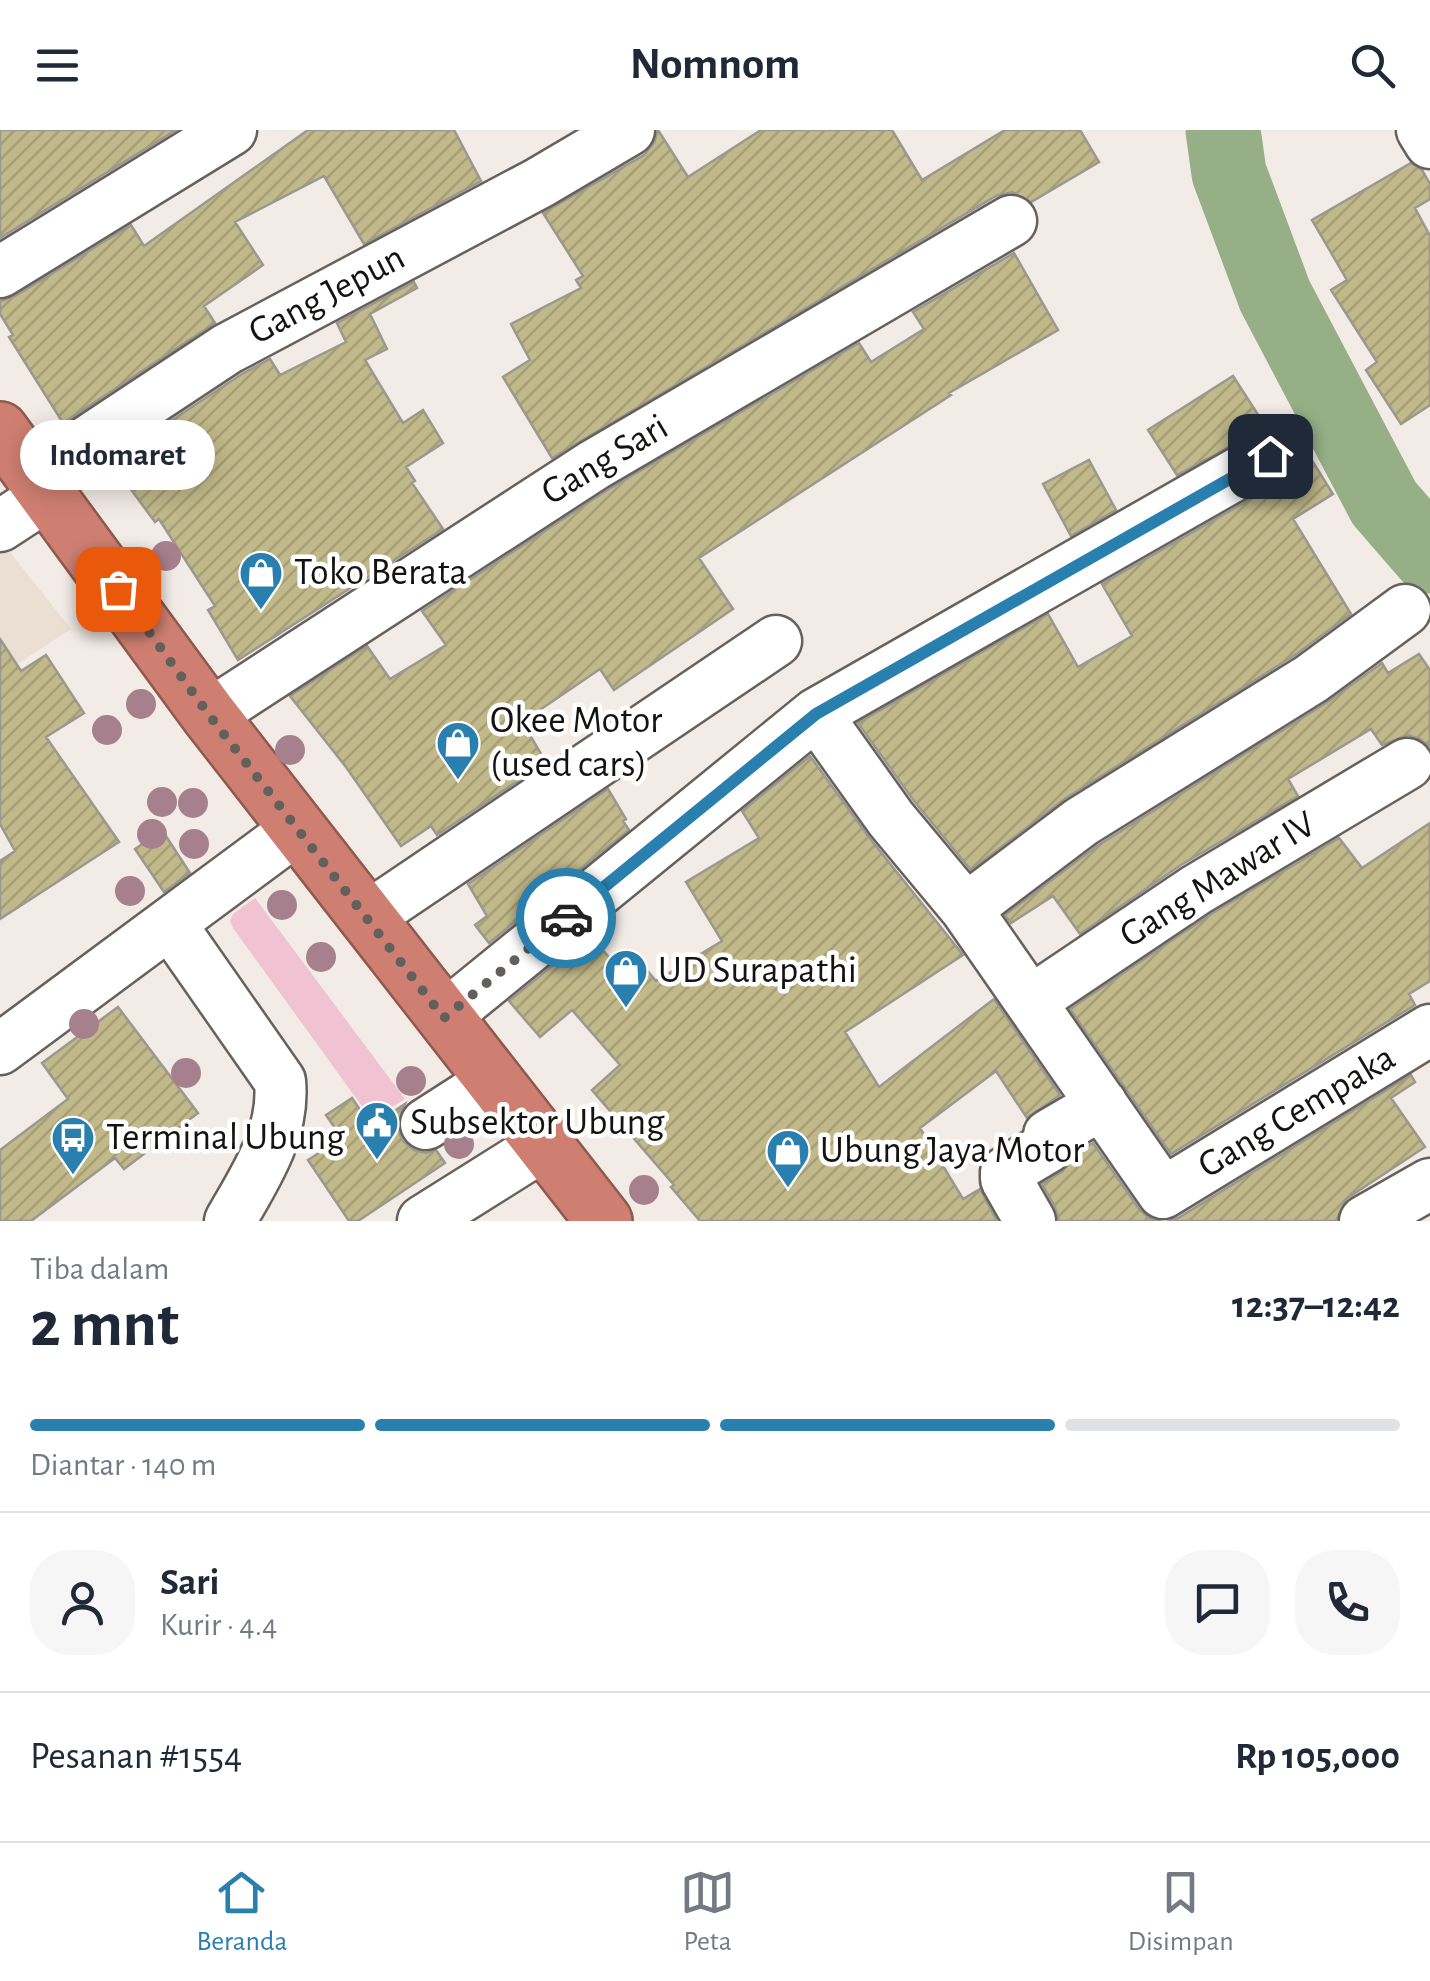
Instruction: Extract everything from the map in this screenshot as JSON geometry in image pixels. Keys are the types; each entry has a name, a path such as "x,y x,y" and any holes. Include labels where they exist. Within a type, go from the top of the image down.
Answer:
{"highway":[{"path":"0,430 209,715 604,1221"}],"street":[{"path":"0,272 231,130"},
{"name":"Gang Jepun","path":"0,526 42,485 227,349 629,130"},
{"path":"1422,130 1430,143"},
{"name":"Gang Sari","path":"209,715 594,464 1011,221"},
{"path":"444,1018 816,714 1270,456"},
{"path":"966,909 1080,822 1312,680 1405,610"},
{"path":"366,918 776,641"},
{"path":"816,714 891,819 966,909 1102,1104 1048,1136 1048,1147 1006,1172 1006,1179 1030,1221"},
{"name":"Gang Mawar IV","path":"1032,1000 1196,890 1407,764"},
{"path":"0,1050 297,829"},
{"path":"171,925 280,1081 282,1103 274,1139 230,1221"},
{"name":"Gang Cempaka","path":"1102,1104 1163,1193 1430,1030"},
{"path":"426,1124 493,1081"},
{"path":"423,1221 544,1144"},
{"path":"1365,1221 1430,1184"}],"shaded area":[{"path":"0,540 71,629 0,675"},
{"path":"255,898 405,1099 372,1120 233,928 233,914"}],"building":[{"path":"0,130 176,130 0,238"},
{"path":"308,130 454,130 481,181 364,244 324,176 235,222 263,265 204,306 215,323 63,423 9,337 13,335 0,314 0,301 15,296 131,225 144,246"},
{"path":"658,130 688,177 761,130 892,130 922,180 1005,130 1080,130 1099,162 1031,202 1012,192 996,196 552,458 503,377 530,360 511,324 581,288 576,280 583,276 543,213 644,155"},
{"path":"1411,163 1422,170 1430,184 1430,199 1415,208 1430,236 1430,405 1401,424 1366,370 1377,362 1331,290 1347,280 1312,220"},
{"path":"1014,253 1058,330 949,393 699,558 733,609 614,690 600,669 522,722 546,762 437,835 431,826 401,846 290,696 367,646 390,679 446,645 422,611 609,489 859,343 871,362 924,329 913,312"},
{"path":"414,282 417,288 370,314 387,349 365,360 403,423 423,410 443,443 406,467 415,481 412,483 443,529 238,660 208,610 215,606 159,519 155,522 110,461 270,359 280,375 346,342 337,323"},
{"path":"1233,376 1266,427 1177,475 1148,430"},
{"path":"1306,451 1333,494 1293,519 1351,614 1295,655 1066,798 971,870 914,801 858,723 1048,614 1078,667 1132,636 1102,584 1284,480 1295,469 1299,455"},
{"path":"1089,460 1116,510 1071,536 1043,484"},
{"path":"0,639 21,671 46,655 84,713 46,737 119,842 0,919 0,861 15,851 0,824"},
{"path":"1419,654 1430,670 1430,747 1408,735 1382,745 1371,729 1288,779 1298,796 1181,865 1080,934 1053,896 1011,923 1005,915 1097,846 1326,703 1382,663 1388,673"},
{"path":"810,756 963,955 845,1032 879,1087 994,999 1060,1095 1027,1118 996,1071 920,1128 963,1199 980,1189 997,1221 700,1221 592,1090 620,1065 572,1010 540,1037 509,1001 590,935 625,976 641,963 656,981 722,941 686,882 759,838 742,811"},
{"path":"608,789 629,830 489,943 475,925 487,916 468,884"},
{"path":"1430,823 1430,981 1409,994 1415,1005 1171,1154 1070,1009 1211,914 1339,838 1362,868"},
{"path":"162,830 190,873 164,892 135,849"},
{"path":"118,1007 198,1113 124,1169 115,1158 31,1221 0,1221 0,1150 68,1099 42,1063"},
{"path":"1411,1075 1415,1082 1391,1098 1425,1147 1346,1199 1336,1221 1167,1221 1178,1218"},
{"name":"Subsektor Ubung","path":"352,1098 371,1126 405,1104 397,1124 402,1140 414,1150 436,1150 445,1163 358,1221 349,1221 308,1160 342,1138 326,1115"},
{"path":"1093,1143 1139,1209 1160,1221 1059,1221 1042,1184 1063,1171 1076,1153"}],"waterway":[{"path":"1223,130 1229,173 1275,296 1384,503 1430,556"}],"way so far":[{"path":"118,589 209,715 444,1018 566,918"}],"place":[{"name":"Indomaret","path":"118,589"},
{"name":"Toko Berata","path":"261,611"},
{"name":"Okee Motor (used cars)","path":"458,781"},
{"name":"UD Surapathi","path":"626,1009"},
{"name":"Subsektor Ubung","path":"377,1161"},
{"name":"Terminal Ubung","path":"73,1176"},
{"name":"Ubung Jaya Motor","path":"788,1189"}],"route":[{"path":"566,918 816,714 1270,456"}]}
